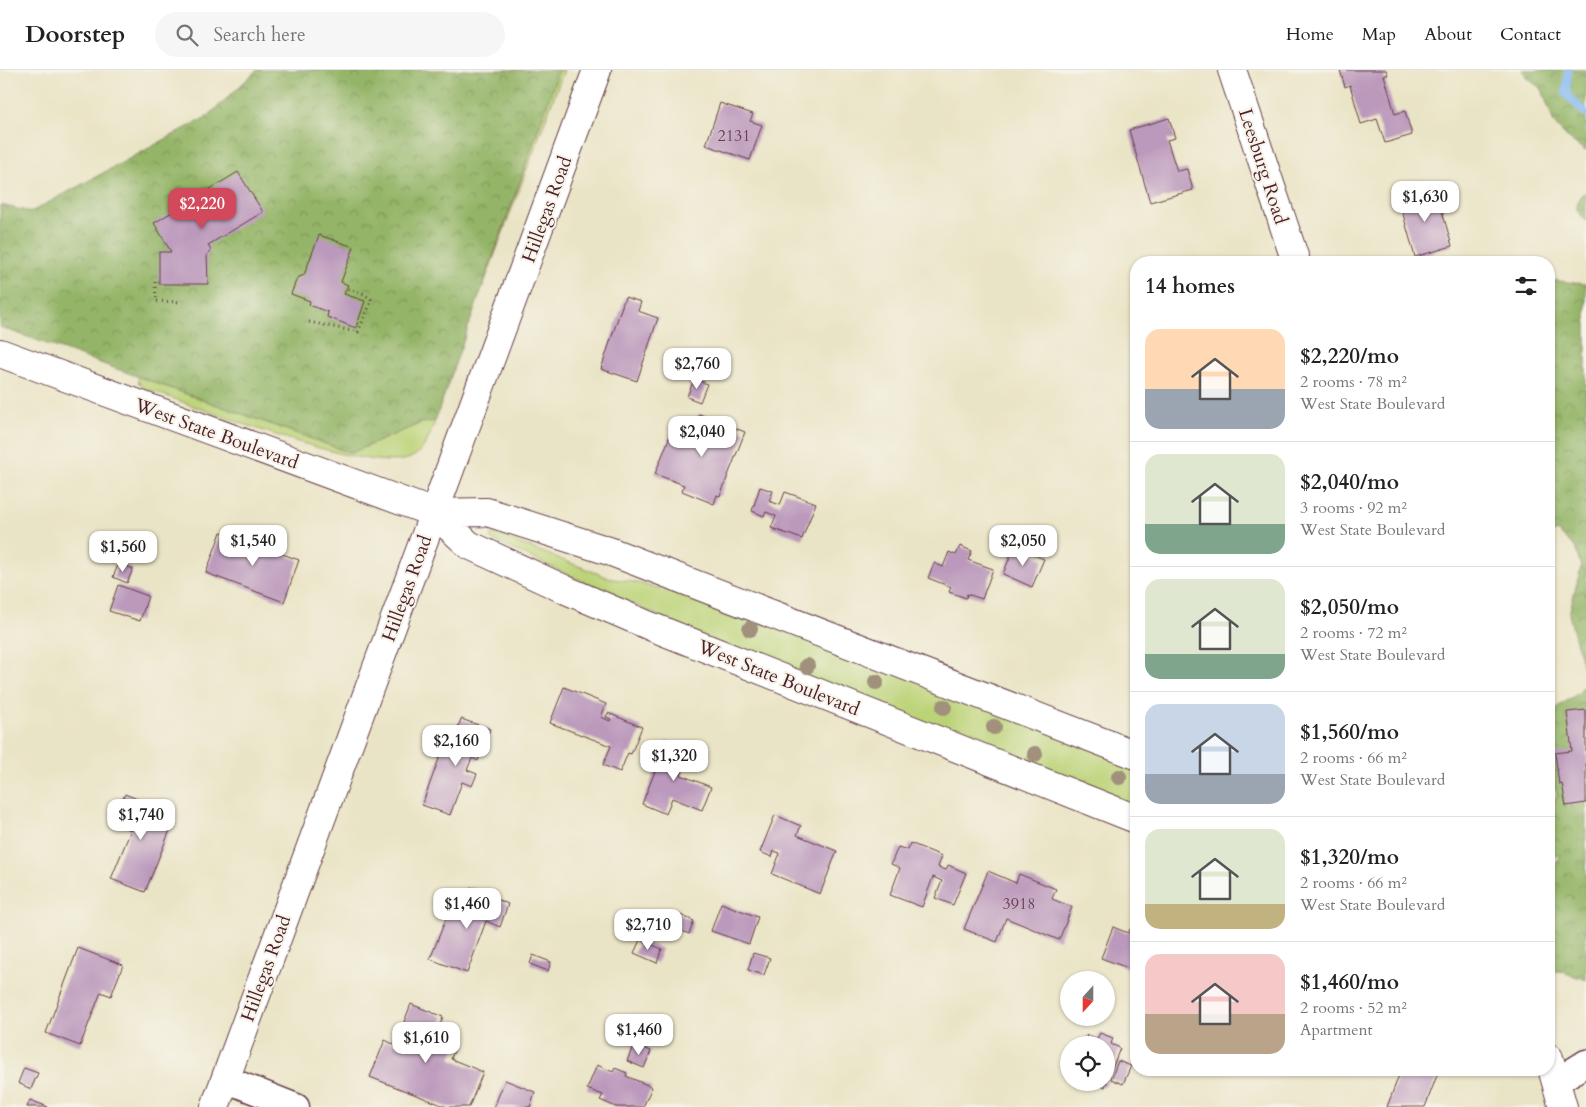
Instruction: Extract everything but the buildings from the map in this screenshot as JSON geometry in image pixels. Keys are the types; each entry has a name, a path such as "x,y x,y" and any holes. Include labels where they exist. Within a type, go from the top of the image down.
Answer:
{"main road":[{"name":"Hillegas Road","path":"214,1107 597,70"},
{"name":"Leesburg Road","path":"1232,70 1294,256"},
{"name":"West State Boulevard","path":"0,353 434,513 487,512 609,551 1130,753"},
{"name":"West State Boulevard","path":"434,513 469,545 574,594 1130,817"}],"street":[{"path":"1556,1082 1586,1063"},
{"path":"225,1079 296,1107"}],"path":[{"path":"155,282 156,300 180,302"},
{"path":"309,322 358,332 371,299 364,294 346,288"}],"green space":[{"path":"257,70 559,70 435,421 421,423 351,453 0,327 0,205 31,212 208,116"},
{"path":"559,70 564,70 483,286"},
{"path":"1522,70 1586,70 1586,151 1569,139 1554,123 1542,89 1527,78"},
{"path":"1586,192 1586,221 1576,209 1581,195"},
{"path":"1555,281 1586,284 1586,980 1555,971 1555,865 1561,855 1555,857 1555,799 1557,794 1555,788 1555,715 1559,706 1579,693 1585,683 1569,614 1581,567 1575,547 1557,531 1555,532"},
{"path":"139,377 351,453 421,423 435,421 429,437 420,452 410,458 388,461 357,457 280,436 144,388 138,382"},
{"path":"493,533 612,579 629,581 713,602 1130,763 1130,807 723,645 490,539"}],"waterway":[{"path":"1568,70 1566,94 1586,114"}]}
